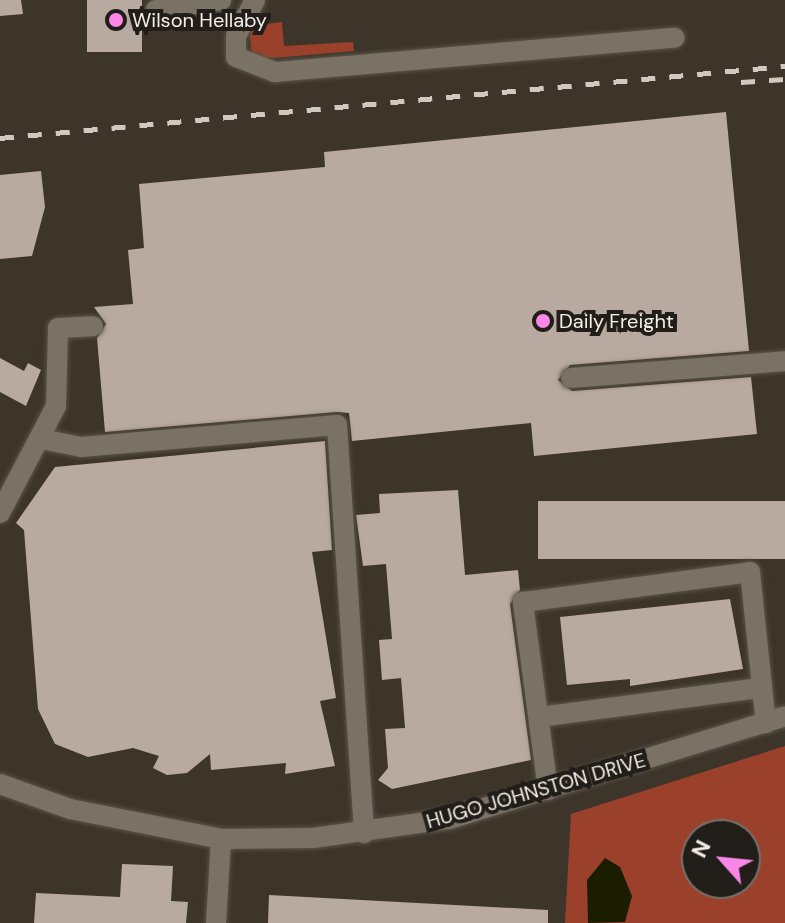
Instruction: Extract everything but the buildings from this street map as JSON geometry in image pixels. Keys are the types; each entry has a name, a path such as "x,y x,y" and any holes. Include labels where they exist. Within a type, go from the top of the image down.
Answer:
{"street":[{"path":"156,10 221,0"},
{"path":"256,3 236,36 236,57 275,72 675,38"},
{"path":"0,513 56,406 58,328 93,326"},
{"path":"571,378 785,361"},
{"path":"41,439 81,447 337,425 364,833"},
{"path":"548,790 523,602 750,572 758,688 776,720"},
{"path":"539,717 758,688"},
{"name":"HUGO JOHNSTON DRIVE","path":"0,784 70,809 221,839 364,833 548,790 776,720"},
{"path":"216,923 221,839"}],"shaded area":[{"path":"282,22 284,46 353,42 354,51 252,60 249,26"},
{"path":"785,746 785,923 565,923 571,814"},
{"path":"605,858 620,867 632,896 625,922 588,923 587,880"}],"railway":[{"path":"0,138 785,66"},
{"path":"741,82 785,79"}],"place":[{"name":"Wilson Hellaby","path":"116,20"},
{"name":"Daily Freight","path":"543,321"}]}
